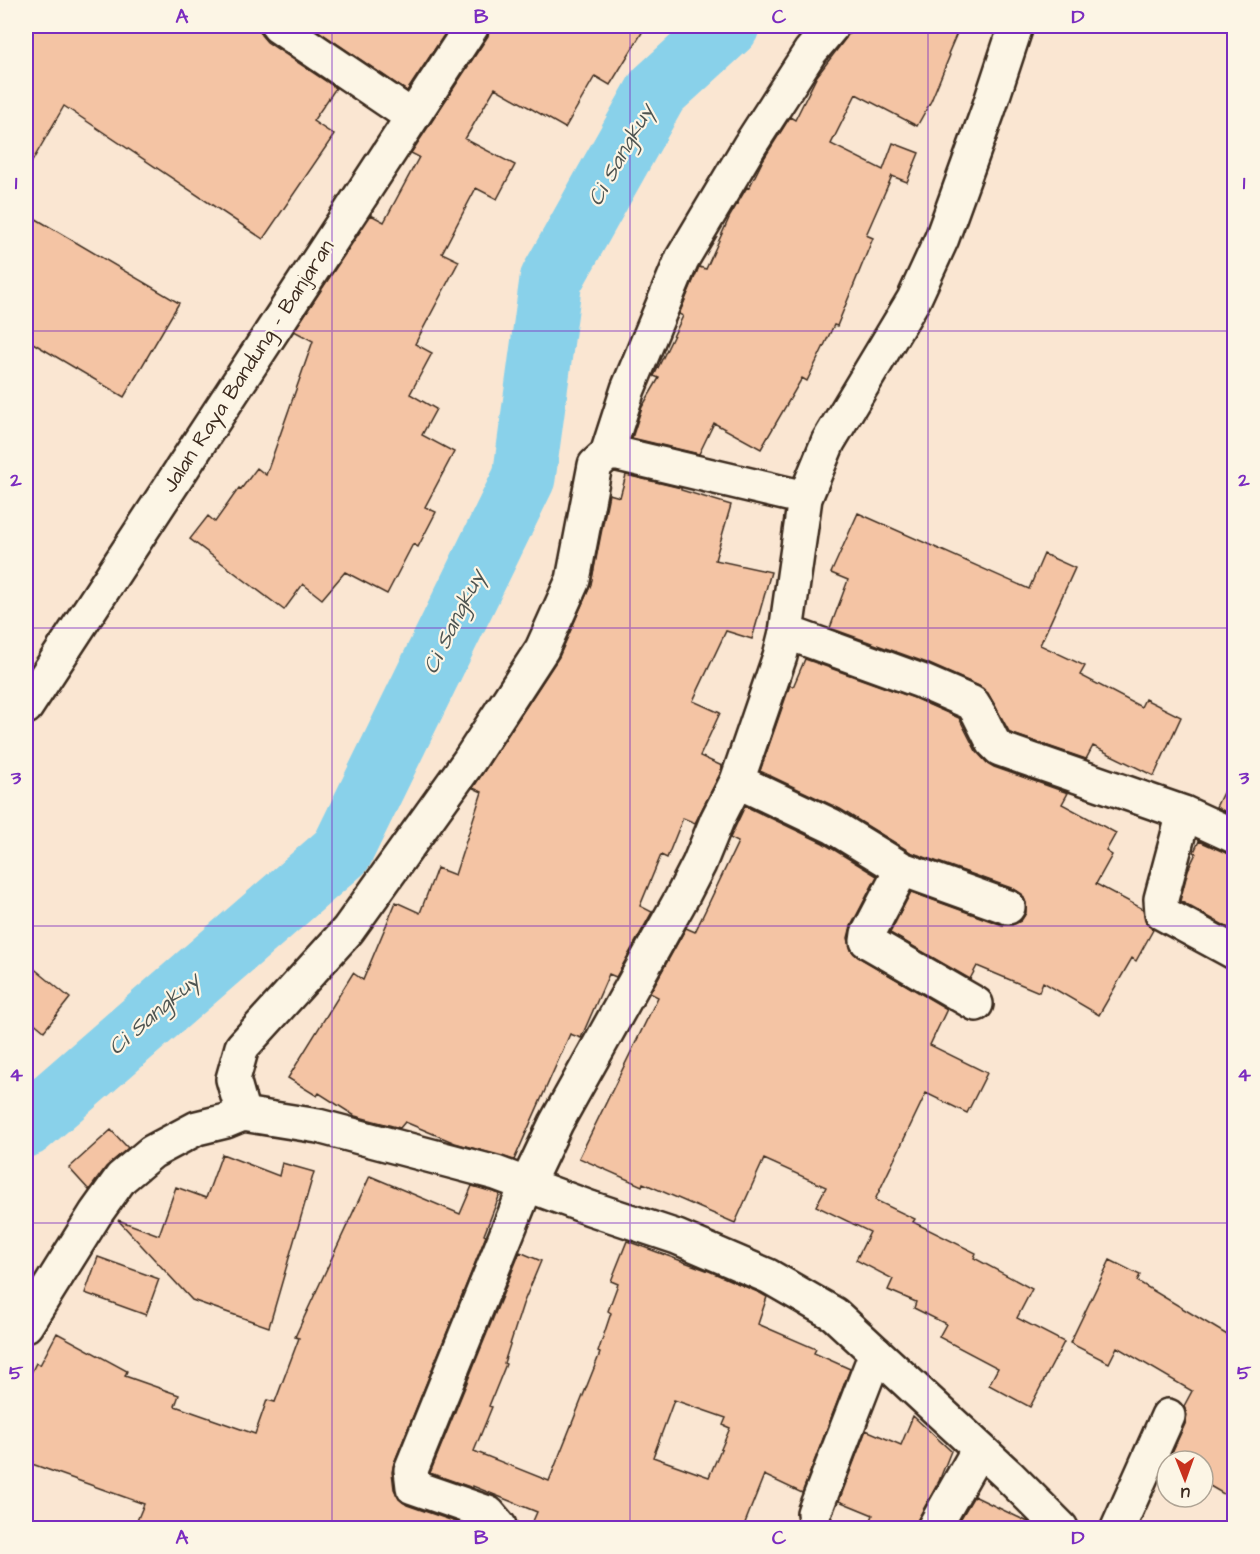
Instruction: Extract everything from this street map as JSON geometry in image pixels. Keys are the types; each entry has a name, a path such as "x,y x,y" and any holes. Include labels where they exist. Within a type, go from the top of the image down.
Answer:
{"street":[{"path":"278,26 411,116"},
{"name":"Jalan Raya Bandung - Banjaran","path":"26,707 472,26"},
{"path":"243,1114 233,1078 242,1047 348,930 469,762 542,649 573,580 595,465 607,454 628,389 682,259 750,145 810,52 832,26"},
{"path":"499,1528 488,1514 413,1487 411,1470 527,1184 556,1123 681,899 737,781 786,633 805,498 828,442 914,299 942,238 1016,26"},
{"path":"607,454 618,454 805,498"},
{"path":"786,633 921,681 965,700 972,704 985,730 1000,749 1184,813 1234,836"},
{"path":"737,781 832,826 902,869 1008,907"},
{"path":"1184,813 1161,899 1162,913 1234,952"},
{"path":"902,869 868,934 867,941 976,1004"},
{"path":"26,1325 96,1213 121,1179 152,1152 197,1128 243,1114 318,1126 496,1173 677,1237 768,1276 834,1314 1061,1528"},
{"path":"814,1513 876,1353"},
{"path":"1118,1528 1168,1416"},
{"path":"934,1528 979,1449"}],"building":[{"path":"26,26 259,26 261,35 267,42 336,88 313,121 334,135 263,239 64,106 26,172"},
{"path":"311,26 450,26 407,91"},
{"path":"490,26 646,26 610,85 595,76 565,128 495,88 465,139 515,165 497,199 476,188 442,253 459,261 415,344 432,353 410,394 436,409 422,435 454,452 425,507 436,512 418,547 413,544 387,594 345,572 322,599 303,584 284,610 190,539 208,516 215,522 239,488 241,489 257,468 266,475 313,341 294,331 371,215 384,222 419,157 411,153 488,36"},
{"path":"850,26 960,26 931,101 917,126 856,94 831,144 883,170 893,143 919,153 907,182 892,176 866,235 873,238 837,326 834,325 807,381 802,378 761,449 714,423 699,454 632,438 642,407 659,378 654,376 683,316 679,314 699,267 706,269 730,216 747,187 749,188 763,160 790,117 795,120 817,76 846,38"},
{"path":"26,213 179,303 124,397 26,339"},
{"path":"626,475 681,488 681,490 731,505 715,560 771,572 752,639 726,631 693,701 720,713 700,756 722,766 720,774 695,823 683,818 667,858 661,855 640,906 652,912 616,977 609,974 581,1038 570,1034 514,1160 455,1143 405,1122 400,1128 355,1116 319,1093 317,1096 288,1078 353,973 363,980 396,902 420,913 437,868 455,875 482,792 473,788 559,657 591,584 609,494 620,497"},
{"path":"858,513 1029,589 1044,554 1075,568 1040,645 1085,666 1080,675 1141,707 1145,699 1181,717 1154,776 1093,746 1086,759 1010,733 988,693 979,686 927,663 830,628 848,580 831,573"},
{"path":"805,659 914,698 959,718 976,751 987,763 1068,793 1062,804 1116,833 1106,851 1112,855 1096,884 1143,909 1146,923 1153,930 1136,961 1132,958 1099,1015 1043,982 1039,992 977,966 970,979 890,933 911,892 1002,925 1012,925 1021,921 1026,913 1026,903 1022,894 1014,889 910,852 840,809 760,771 790,685 793,687"},
{"path":"1234,770 1234,816 1216,807"},
{"path":"745,806 823,843 877,876 851,926 848,938 851,950 858,957 947,1009 930,1045 987,1073 967,1113 926,1093 875,1200 915,1219 913,1222 976,1253 974,1258 1032,1289 1017,1318 1064,1342 1030,1407 989,1385 998,1368 939,1337 946,1324 914,1308 916,1302 888,1290 893,1279 856,1260 870,1232 816,1206 826,1187 764,1159 735,1223 579,1158 658,997 650,993 686,928 695,932 738,842 730,838"},
{"path":"1199,841 1234,855 1234,931 1180,901"},
{"path":"26,962 70,998 44,1031 26,1016"},
{"path":"111,1130 128,1148 106,1167 89,1190 69,1168"},
{"path":"222,1154 279,1176 282,1163 314,1172 269,1327 192,1300 118,1220 159,1235 176,1187 206,1198"},
{"path":"370,1176 460,1214 472,1186 500,1194 484,1235 486,1236 392,1472 394,1489 399,1499 407,1505 459,1523 456,1528 134,1528 144,1504 32,1464 33,1461 26,1458 26,1383 36,1363 40,1365 57,1333 127,1371 125,1376 179,1395 175,1406 255,1434 267,1400 275,1402 299,1338 295,1337"},
{"path":"627,1241 709,1271 767,1297 758,1324 816,1349 814,1353 850,1369 802,1493 764,1475 743,1528 530,1528 537,1512 473,1486 473,1488 430,1473 520,1252 541,1261 523,1304 504,1363 506,1364 489,1406 492,1407 474,1451 549,1481 600,1353 598,1352 611,1313 608,1311 618,1284 611,1281","holes":["674,1400 726,1418 723,1425 730,1428 709,1477 653,1457"]},
{"path":"98,1257 159,1279 146,1315 85,1293"},
{"path":"1110,1260 1140,1275 1137,1281 1234,1339 1234,1500 1215,1489 1215,1449 1174,1449 1185,1424 1187,1415 1184,1406 1192,1391 1117,1347 1109,1363 1070,1343"},
{"path":"913,1416 951,1451 939,1481 915,1528 868,1528 873,1515 839,1501 866,1430 901,1445"},
{"path":"974,1496 1028,1522 1035,1528 955,1528"}],"waterway":[{"name":"Ci Sangkuy","path":"26,1126 342,851 524,478 551,280 657,91 728,26"}]}
